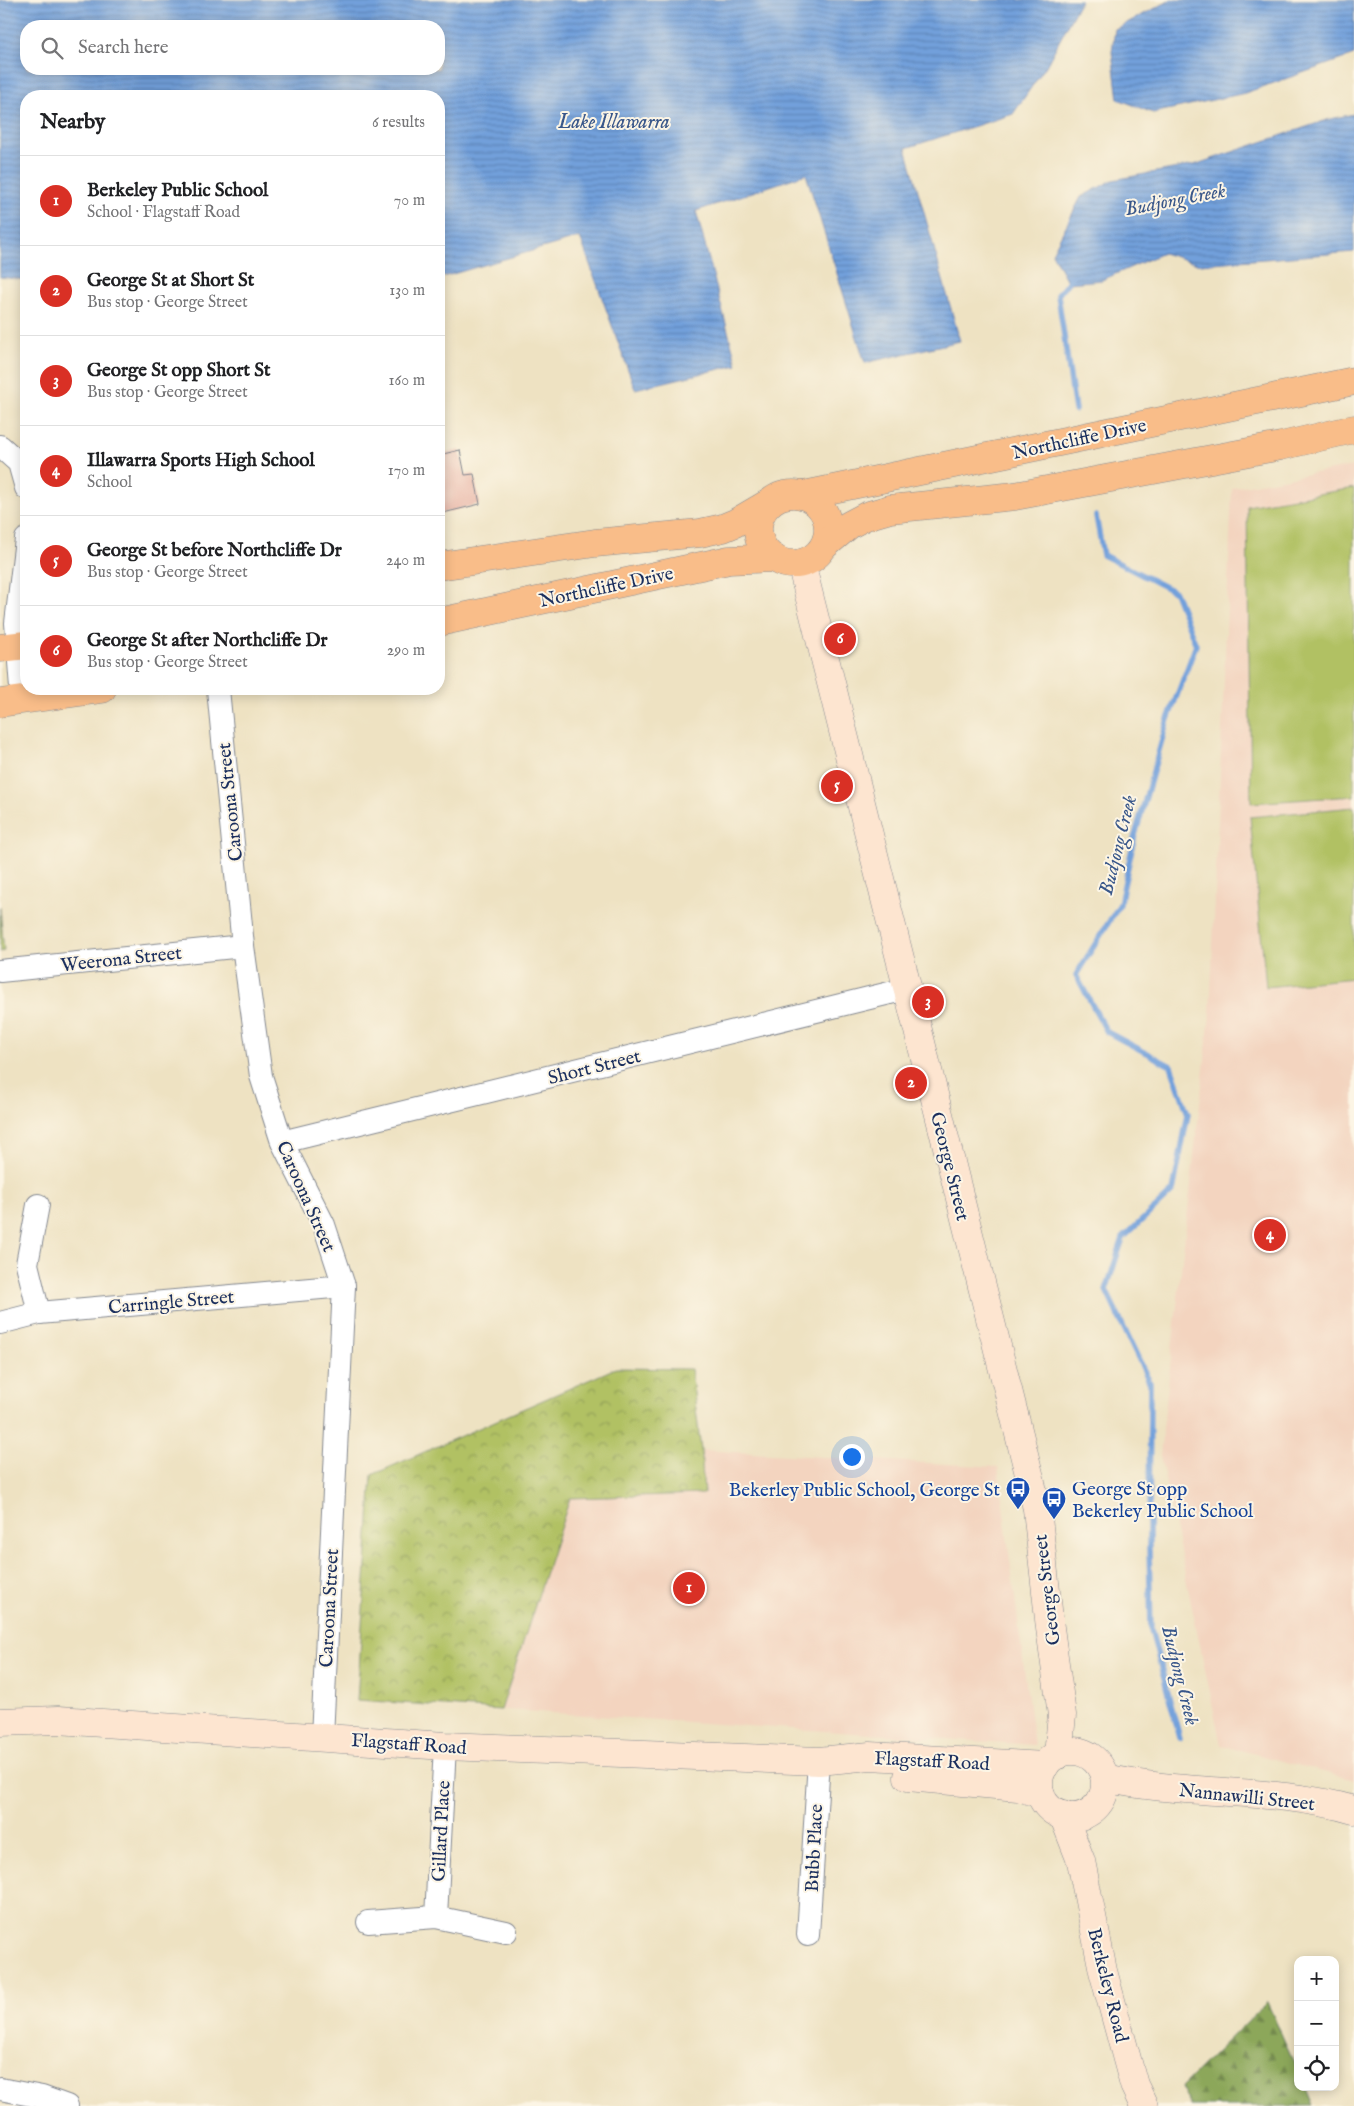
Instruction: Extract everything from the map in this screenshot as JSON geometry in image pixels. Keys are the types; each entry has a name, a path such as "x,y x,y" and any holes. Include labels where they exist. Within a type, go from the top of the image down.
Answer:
{"main road":[{"name":"Northcliffe Drive","path":"804,495 1354,381"},
{"path":"825,545 829,525 826,515 821,506 804,495 786,494 777,497 762,511 758,532 760,542 766,551 782,562 801,563 814,557 848,524 890,509 1015,496 1281,446 1354,429"},
{"name":"Northcliffe Drive","path":"445,565 595,542 700,533 729,526 769,503"},
{"name":"Northcliffe Drive","path":"445,621 729,560 774,558"},
{"name":"George Street","path":"801,563 1037,1509 1050,1628 1062,1714 1062,1758 1040,1780 1041,1794"},
{"path":"11,702 60,695"},
{"name":"Flagstaff Road","path":"0,1722 58,1720 445,1746 818,1761 870,1756 1062,1758"},
{"path":"1041,1794 1050,1807 1088,1802 1097,1762 1062,1758"},
{"name":"Flagstaff Road","path":"818,1761 870,1773 1018,1787 1041,1794"},
{"name":"Nannawilli Street","path":"1088,1802 1139,1785 1302,1800 1354,1810"},
{"name":"Berkeley Road","path":"1088,1802 1081,1861 1104,1971 1134,2085 1144,2106"}],"street":[{"path":"0,446 18,463 20,469"},
{"path":"11,702 20,589"},
{"name":"Caroona Street","path":"219,695 243,946 261,1076 282,1142 324,1225 344,1286 322,1737"},
{"name":"Weerona Street","path":"0,971 243,946"},
{"name":"Short Street","path":"282,1142 906,989"},
{"path":"38,1205 27,1264 39,1313"},
{"name":"Carringle Street","path":"0,1323 39,1313 344,1286"},
{"name":"Gillard Place","path":"436,1917 445,1746"},
{"name":"Bubb Place","path":"808,1936 818,1761"},
{"path":"368,1922 436,1917 506,1932"},
{"path":"0,2089 42,2097 68,2106"}],"shaded area":[{"path":"1354,466 1354,1780 1221,1745 1160,1455 1210,1015 1232,488"},
{"path":"616,1368 691,1369 701,1450 998,1467 1034,1745 357,1700 372,1475"}],"green space":[{"path":"1354,488 1354,796 1251,803 1247,506"},
{"path":"1354,807 1354,978 1266,987 1250,817"},
{"path":"0,907 4,951 0,952"},
{"path":"616,1368 691,1369 701,1450 704,1494 570,1498 501,1710 357,1700 372,1475"},
{"path":"1267,2002 1294,2062 1294,2091 1307,2091 1313,2106 1191,2106 1181,2087"}],"water":[{"name":"Lake Illawarra","path":"0,0 1081,0 1046,66 1013,114 906,148 960,341 865,363 806,174 696,211 737,365 635,389 580,237 445,276 445,90 20,90 20,279 0,277"},
{"path":"1171,0 1354,0 1354,55 1245,93 1153,113 1118,99 1112,52 1115,29"},
{"path":"1354,114 1354,252 1200,264 1163,253 1102,280 1068,283 1052,253 1081,197 1113,180 1194,165 1330,119"}],"building":[{"path":"460,450 465,475 474,474 480,504 445,513 445,454"}],"waterway":[{"name":"Budjong Creek","path":"1071,278 1058,295 1075,410"},
{"name":"Budjong Creek","path":"1096,516 1103,555 1175,592 1196,645 1167,722 1134,839 1120,904 1076,975 1107,1032 1171,1066 1188,1114 1173,1191 1123,1238 1106,1290 1150,1383 1149,1548 1151,1630 1180,1738"}],"place":[{"name":"George St after Northcliffe Dr","path":"840,639"},
{"name":"George St before Northcliffe Dr","path":"837,786"},
{"name":"George St opp Short St","path":"928,1002"},
{"name":"George St at Short St","path":"911,1083"},
{"name":"Illawarra Sports High School","path":"1270,1235"},
{"name":"Bekerley Public School, George St","path":"1018,1510"},
{"name":"George St opp Bekerley Public School","path":"1054,1520"},
{"name":"Berkeley Public School","path":"689,1588"}]}
